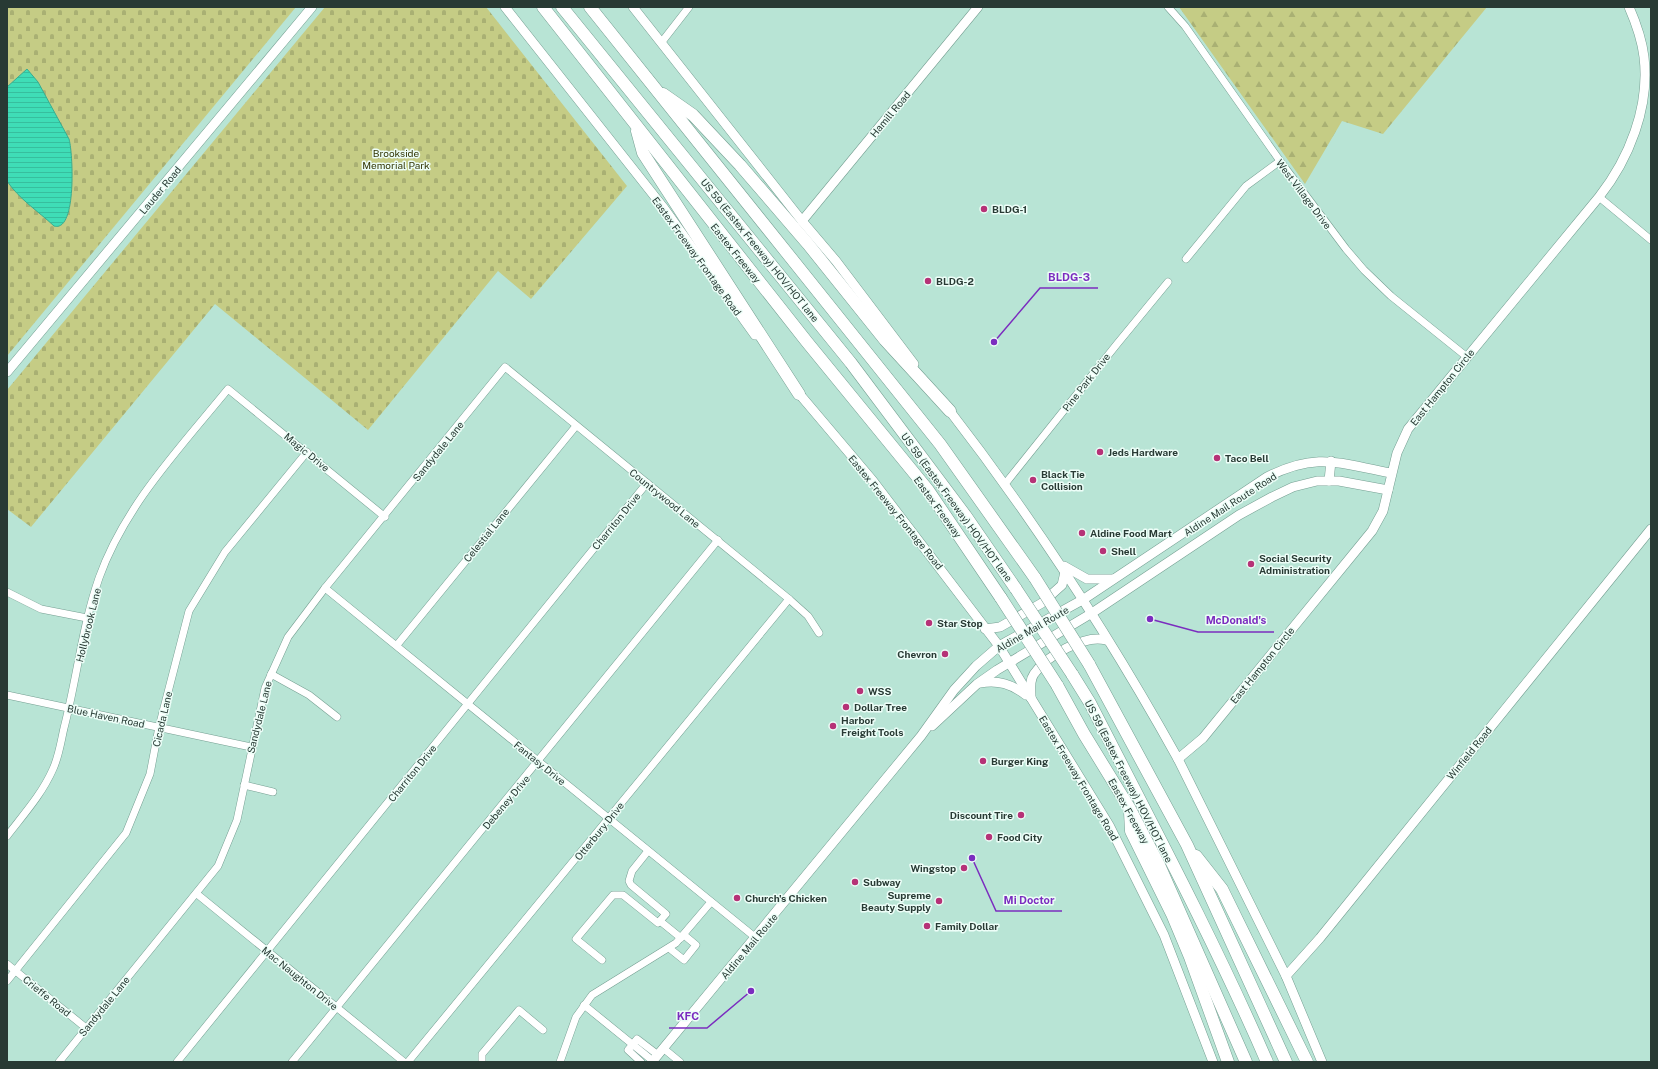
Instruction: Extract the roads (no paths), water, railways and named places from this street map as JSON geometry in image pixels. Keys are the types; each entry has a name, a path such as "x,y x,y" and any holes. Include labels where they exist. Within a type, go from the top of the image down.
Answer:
{"highway":[{"name":"Eastex Freeway","path":"543,7 797,330 928,490 1001,598 1057,685 1084,734 1130,809 1159,865 1246,1062"},
{"name":"US 59 (Eastex Freeway) HOV/HOT lane","path":"562,7 851,363 965,515 1016,589 1090,703 1237,993 1267,1062"},
{"path":"590,7 940,444 1035,578 1089,664 1186,845 1286,1062"},
{"path":"651,85 693,115 740,164 808,244 885,340 950,411"},
{"path":"636,126 643,154 799,394"},
{"path":"1130,809 1131,831 1172,914 1190,957 1228,1062"},
{"path":"1186,845 1213,876 1222,889 1307,1062"}],"main road":[{"name":"Lauder Road","path":"7,372 312,7"},
{"name":"Eastex Freeway Frontage Road","path":"504,7 663,207 713,279 799,394 873,481 958,590 985,629 999,646 1109,825 1164,935 1213,1062"},
{"path":"633,7 802,221 836,261 1006,484 1084,599 1106,640 1178,759 1286,976 1322,1062"},
{"name":"Hamill Road","path":"802,221 978,7"},
{"name":"East Hampton Circle","path":"1178,759 1203,738 1372,531 1383,511 1397,453 1408,429 1599,197 1620,167 1638,121 1643,97 1644,58 1636,23 1629,7"},
{"path":"1329,481 1332,461"},
{"name":"Aldine Mail Route Road","path":"1084,599 1268,477 1288,467 1301,463 1332,461 1391,473"},
{"name":"Aldine Mail Route Road","path":"1092,612 1236,517 1293,487 1317,481 1339,481 1388,490"},
{"path":"1228,504 1236,517"},
{"name":"Winfield Road","path":"1286,976 1320,938 1651,529"},
{"path":"1145,559 1153,572"},
{"path":"985,629 1000,626 1042,603 1062,585 1062,568"},
{"path":"1062,568 1087,580 1115,578"},
{"name":"Aldine Mail Route","path":"657,1058 921,736 954,690 976,666 999,646 1084,599"},
{"name":"Aldine Mail Route","path":"921,736 977,684 1009,662 1092,612"},
{"path":"1031,700 1030,683 1034,674 1049,660 1072,644 1090,638 1106,640"},
{"path":"977,684 1000,681 1014,686 1031,700"}],"street":[{"path":"661,43 689,7"},
{"name":"West Village Drive","path":"1168,7 1185,26 1280,161 1346,249 1364,270 1392,296 1467,357"},
{"path":"1186,259 1246,186 1280,161"},
{"path":"1599,197 1651,240"},
{"name":"Pine Park Drive","path":"1006,484 1168,282"},
{"name":"Countrywood Lane","path":"506,367 576,426 789,599 808,616 820,633"},
{"name":"Sandydale Lane","path":"59,1062 197,894 218,866 237,820 251,747 265,688 288,637 325,588 385,517 506,367"},
{"name":"Magic Drive","path":"228,389 385,517"},
{"name":"Hollybrook Lane","path":"7,836 42,792 54,768 69,709 87,618 100,577 120,530 160,472 228,389"},
{"name":"Celestial Lane","path":"397,645 576,426"},
{"name":"Cicada Lane","path":"7,981 126,832 150,774 159,728 189,611 225,552 307,452"},
{"name":"Charriton Drive","path":"176,1062 268,951 647,483"},
{"name":"Debeney Drive","path":"292,1062 539,762 718,540"},
{"name":"Fantasy Drive","path":"325,588 756,938"},
{"path":"7,592 41,609 87,618"},
{"name":"Otterbury Drive","path":"408,1062 609,820 789,599"},
{"path":"271,674 309,695 337,717"},
{"name":"Blue Haven Road","path":"7,696 251,747"},
{"path":"244,785 273,792"},
{"path":"648,851 630,874 629,881 631,885 666,914 660,921"},
{"path":"623,895 631,885"},
{"name":"Mac Naughton Drive","path":"197,894 404,1062"},
{"path":"602,960 576,939 610,897 618,894 623,895 658,923 660,921 696,945 684,960 669,948"},
{"path":"560,1062 573,1025 584,1005 596,992 669,948 682,937 711,902"},
{"name":"Crieffe Road","path":"7,964 86,1028"},
{"path":"584,1005 632,1044"},
{"path":"482,1062 482,1054 519,1010 543,1030"},
{"path":"641,1062 628,1051 628,1048 637,1039 657,1058 680,1062"}],"place":[{"name":"BLDG-1","path":"984,209"},
{"name":"BLDG-2","path":"928,281"},
{"name":"BLDG-3","path":"994,342"},
{"name":"Jeds Hardware","path":"1100,452"},
{"name":"Taco Bell","path":"1217,458"},
{"name":"Black Tie Collision","path":"1033,480"},
{"name":"Aldine Food Mart","path":"1082,533"},
{"name":"Shell","path":"1103,551"},
{"name":"Social Security Administration","path":"1251,564"},
{"name":"McDonald's","path":"1150,619"},
{"name":"Star Stop","path":"929,623"},
{"name":"Chevron","path":"945,654"},
{"name":"WSS","path":"860,691"},
{"name":"Dollar Tree","path":"846,707"},
{"name":"Harbor Freight Tools","path":"833,726"},
{"name":"Burger King","path":"983,761"},
{"name":"Discount Tire","path":"1021,815"},
{"name":"Food City","path":"989,837"},
{"name":"Mi Doctor","path":"972,858"},
{"name":"Wingstop","path":"964,868"},
{"name":"Subway","path":"855,882"},
{"name":"Church's Chicken","path":"737,898"},
{"name":"Supreme Beauty Supply","path":"939,901"},
{"name":"Family Dollar","path":"927,926"},
{"name":"KFC","path":"751,991"}],"park label":[{"name":"Brookside Memorial Park","path":"396,158"}]}
